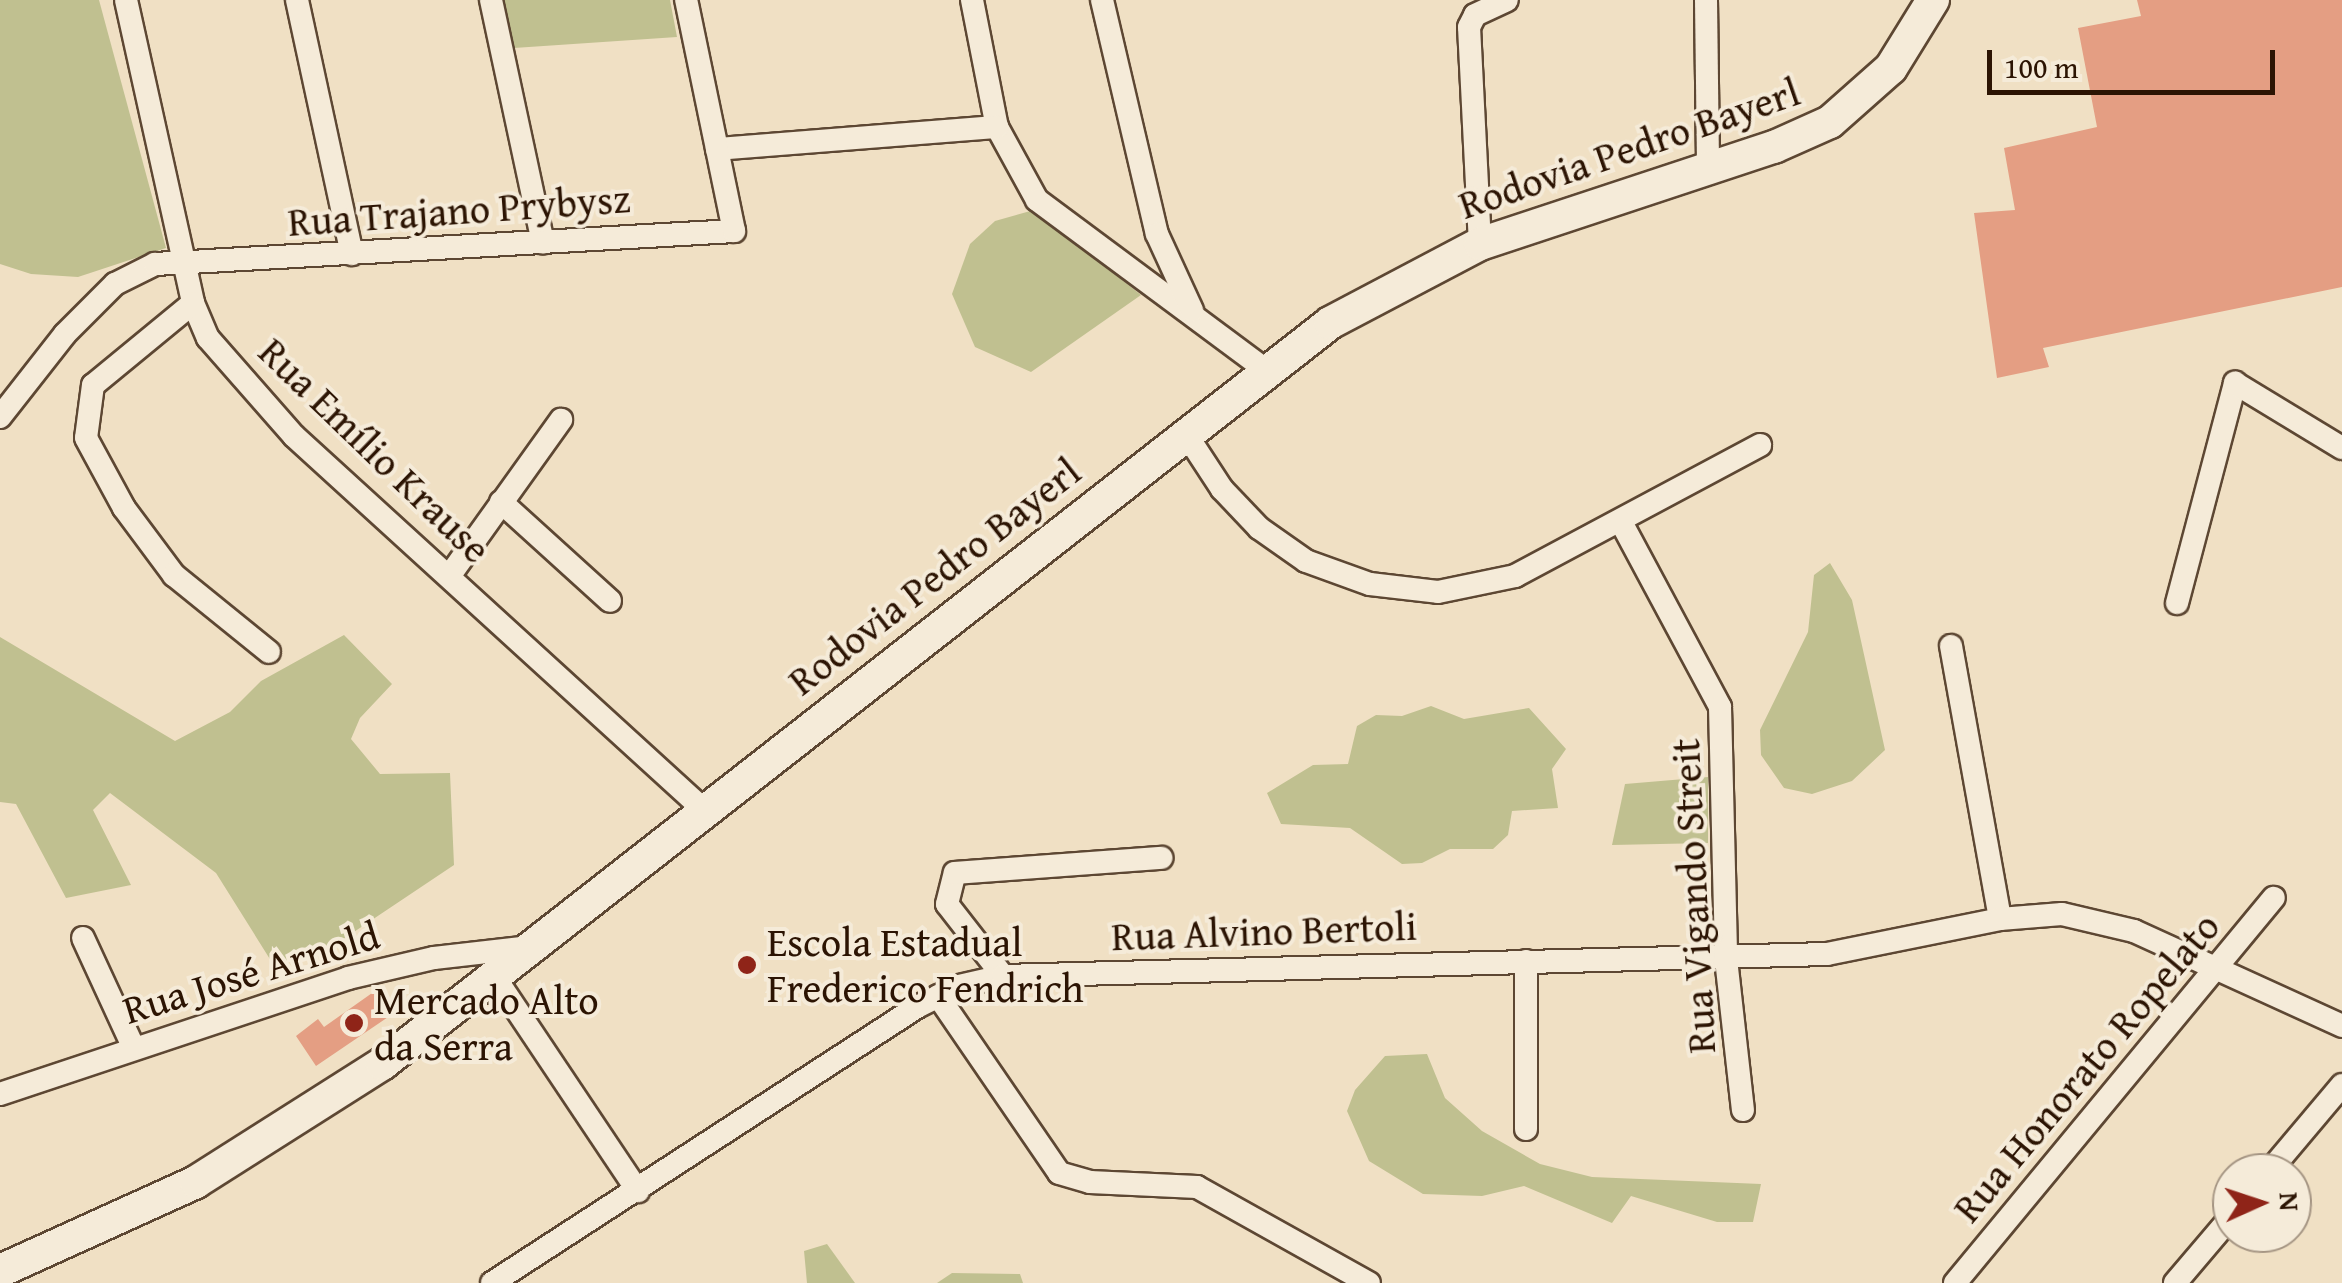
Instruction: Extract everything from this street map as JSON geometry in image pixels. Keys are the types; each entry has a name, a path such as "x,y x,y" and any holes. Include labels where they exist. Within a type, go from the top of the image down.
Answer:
{"main road":[{"name":"Rodovia Pedro Bayerl","path":"0,1271 149,1206 268,1141 494,976 1266,370 1356,306 1480,244 1708,170 1844,114 1892,68 1933,0"}],"street":[{"name":"Rua Emílio Krause","path":"126,0 193,303 208,338 274,416 703,810"},
{"path":"297,0 352,254"},
{"path":"491,0 543,242"},
{"path":"686,0 718,150 997,127"},
{"path":"972,0 997,127 1037,200 1266,370"},
{"path":"1102,0 1157,234 1193,313"},
{"path":"1480,244 1469,27 1475,15 1508,0"},
{"path":"1706,0 1708,170"},
{"name":"Rua Trajano Prybysz","path":"0,417 66,334 115,284 135,270 734,231 718,150"},
{"path":"193,303 93,385 86,438 124,508 174,575 270,652"},
{"path":"2178,603 2235,383 2342,448"},
{"path":"450,575 560,420"},
{"path":"1186,434 1222,489 1259,528 1306,561 1370,584 1469,590 1515,576 1760,445"},
{"path":"501,502 610,601"},
{"name":"Rua Vigando Streit","path":"1620,522 1720,707 1726,958 1743,1110"},
{"path":"1951,646 2000,919"},
{"path":"1003,976 947,904 955,873 1161,858"},
{"name":"Rua Honorato Ropelato","path":"1955,1283 2274,898"},
{"name":"Rua Alvino Bertoli","path":"492,1283 938,996 1003,976 1726,958 1868,949 2000,919 2086,916 2216,968 2342,1026"},
{"path":"83,938 133,1046"},
{"name":"Rua José Arnold","path":"0,1094 133,1046 348,978 434,958 530,948"},
{"path":"1526,961 1526,1129"},
{"path":"494,976 638,1191"},
{"path":"938,996 1059,1173 1090,1182 1197,1187 1369,1283"},
{"path":"2285,1153 2342,1085"},
{"path":"2176,1283 2212,1240"}],"green space":[{"path":"0,0 99,0 166,248 78,277 31,274 0,264"},
{"path":"504,0 670,0 677,37 514,48"},
{"path":"1034,210 1141,295 1031,372 975,347 952,294 970,244 995,221"},
{"path":"1830,563 1852,600 1885,750 1852,781 1812,794 1784,788 1761,755 1760,730 1808,632 1814,575"},
{"path":"344,635 392,684 360,718 351,739 380,774 450,773 454,865 321,954 273,964 216,873 110,793 93,810 131,885 66,898 16,804 0,802 0,637 175,741 230,712 261,681"},
{"path":"1431,706 1464,719 1529,708 1566,749 1552,769 1558,808 1512,811 1508,835 1493,849 1450,849 1422,863 1402,864 1350,828 1281,824 1267,793 1313,765 1348,764 1357,726 1376,715 1402,716"},
{"path":"1708,777 1708,843 1612,845 1625,784"},
{"path":"1427,1054 1445,1098 1482,1131 1540,1164 1592,1177 1761,1184 1753,1222 1717,1222 1631,1196 1612,1223 1524,1186 1482,1196 1423,1194 1369,1161 1347,1111 1355,1090 1385,1056"},
{"path":"827,1244 855,1283 807,1283 804,1251"},
{"path":"952,1273 1020,1274 1023,1283 937,1283"}],"building":[{"path":"2137,0 2342,0 2342,287 2043,348 2049,367 1997,378 1974,213 2015,210 2004,148 2097,127 2078,28 2141,16"},
{"name":"Mercado Alto da Serra","path":"382,986 397,1011 316,1066 296,1036 318,1019 324,1027"}],"place":[{"name":"Escola Estadual Frederico Fendrich","path":"747,965"},
{"name":"Mercado Alto da Serra","path":"354,1023"}]}
